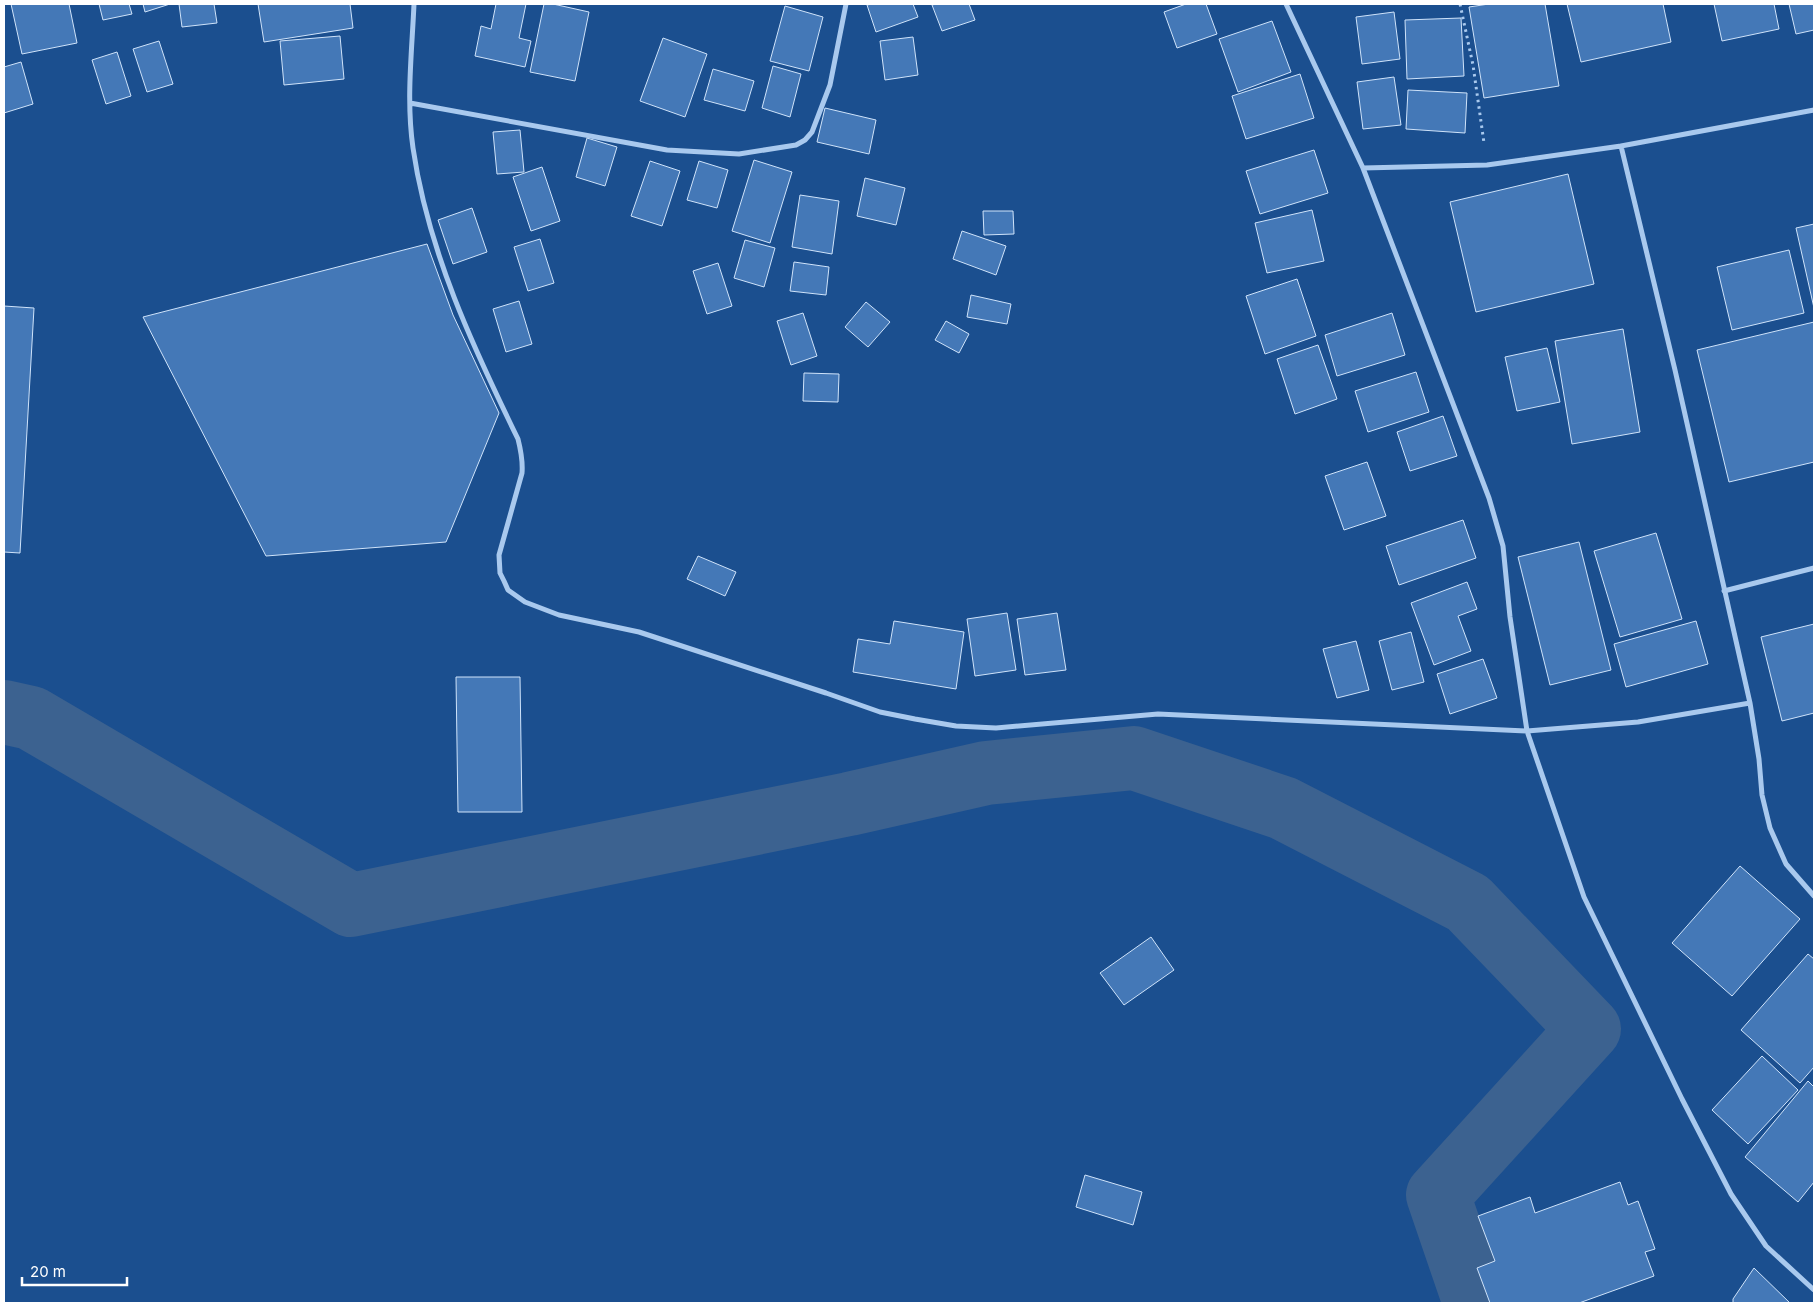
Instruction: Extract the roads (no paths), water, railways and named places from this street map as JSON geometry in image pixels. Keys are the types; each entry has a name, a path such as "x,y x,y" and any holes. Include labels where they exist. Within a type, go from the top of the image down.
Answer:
{"street":[{"path":"414,4 410,103 413,148 428,222 470,339 518,440 523,462 522,473 499,555 500,574 508,590 525,602 559,615 639,632 880,712 956,726 996,728 1158,714 1527,731 1638,722 1750,703"},
{"path":"410,103 667,150 739,154 796,145 806,140 812,132 830,85 846,4"},
{"path":"1286,4 1363,168 1489,498 1503,546 1510,617 1527,731 1584,897 1682,1100 1731,1194 1766,1246 1814,1290"},
{"path":"1363,168 1487,166 1621,146 1814,110"},
{"path":"1621,146 1675,370 1750,703 1760,759 1762,795 1770,828 1786,864 1814,896"},
{"path":"1724,591 1814,568"}],"waterway":[{"path":"4,712 31,718 351,905 849,804 986,773 1134,758 1283,808 1468,903 1589,1029 1438,1195 1475,1303"}]}
